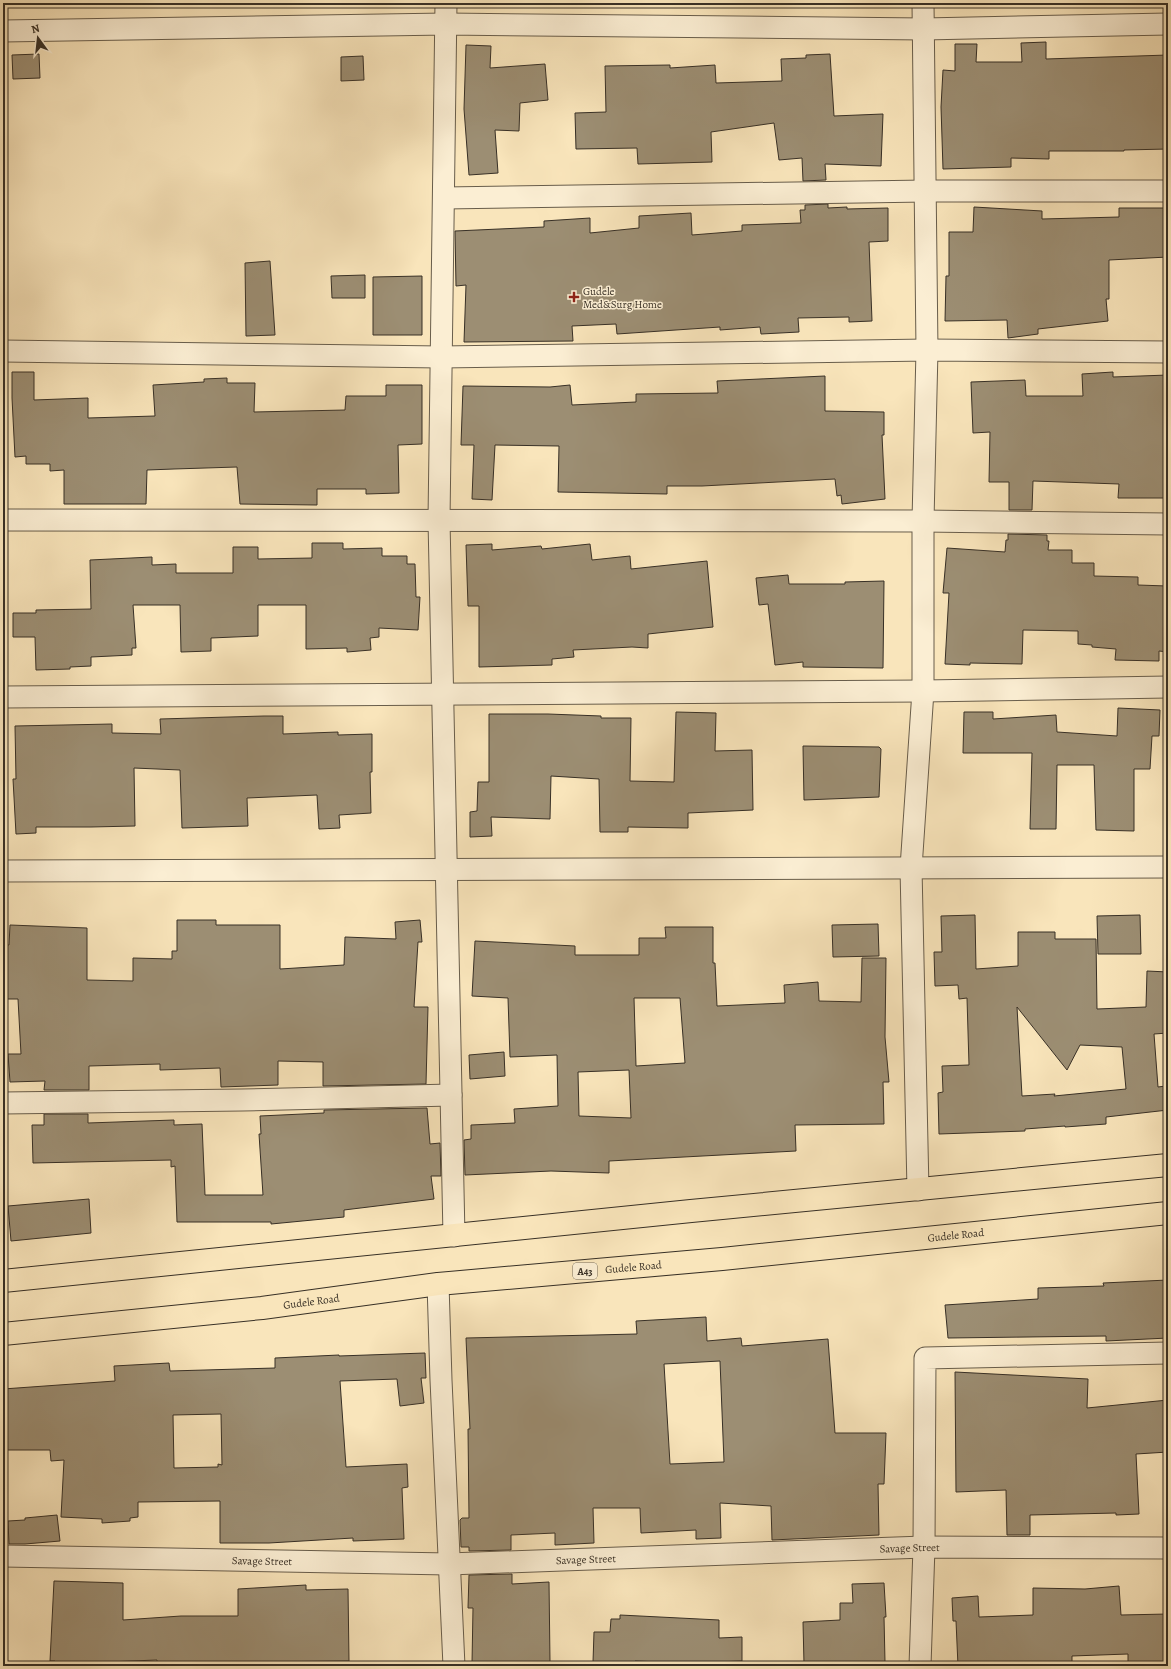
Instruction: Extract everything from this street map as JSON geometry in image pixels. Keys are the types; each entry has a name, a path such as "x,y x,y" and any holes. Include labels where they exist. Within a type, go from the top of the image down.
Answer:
{"highway":[{"path":"3,1281 1168,1165"},
{"name":"Gudele Road","path":"3,1334 262,1308 438,1284 722,1259 1168,1213"}],"street":[{"path":"446,3 439,520 454,1236"},
{"path":"918,1190 911,868 923,691 923,521 927,350 923,3"},
{"path":"3,31 446,24 924,29 1168,24"},
{"path":"444,198 926,191 1168,191"},
{"path":"3,351 441,357 927,350 1168,352"},
{"path":"3,520 923,521 1168,524"},
{"path":"3,697 923,691 1168,687"},
{"path":"3,871 1168,867"},
{"path":"3,1103 242,1100 451,1095"},
{"path":"438,1284 440,1380 454,1666"},
{"path":"920,1666 924,1547 925,1358 1168,1353"},
{"name":"Savage Street","path":"3,1556 449,1564 924,1547 1168,1548"}],"building":[{"path":"1046,42 1046,59 1168,55 1168,149 1124,151 1049,151 1049,159 1011,158 1011,167 943,169 941,107 943,70 955,71 955,44 977,44 976,62 1022,62 1021,43"},
{"path":"466,45 491,46 490,68 545,64 548,100 520,103 519,131 495,130 498,173 469,175 464,109"},
{"path":"39,54 40,78 13,79 12,55"},
{"path":"830,54 834,116 883,114 881,166 825,164 826,180 803,181 802,158 779,160 774,123 711,132 712,162 638,164 637,148 576,149 575,113 606,112 605,66 670,65 670,68 715,65 716,83 782,81 781,59 806,58 806,55"},
{"path":"363,56 364,80 341,81 341,57"},
{"path":"828,204 828,208 888,208 888,241 869,242 872,321 849,322 849,317 798,318 799,332 761,334 760,327 720,330 720,327 617,334 616,324 572,326 573,341 464,342 466,285 456,286 455,231 544,227 544,221 590,218 590,233 639,228 639,216 691,213 692,235 742,231 742,225 801,223 800,210 805,210 805,205"},
{"path":"974,207 1042,211 1042,219 1119,217 1119,208 1168,208 1168,257 1109,260 1109,299 1106,299 1108,321 1038,329 1038,334 1008,338 1007,320 945,321 946,276 949,276 949,232 973,232"},
{"path":"270,261 275,335 246,336 245,263"},
{"path":"365,275 365,298 332,298 331,276"},
{"path":"422,276 422,335 373,335 373,277"},
{"path":"12,372 34,372 34,400 88,398 88,418 155,416 153,385 204,382 204,379 227,378 227,383 255,383 254,412 345,410 346,396 386,396 386,385 422,385 422,444 398,445 399,493 366,494 366,489 317,489 317,505 240,504 237,467 174,469 147,470 146,504 64,504 64,470 50,471 50,464 26,464 26,456 15,457"},
{"path":"1113,372 1113,377 1168,375 1168,498 1118,498 1119,484 1033,481 1032,510 1009,510 1009,482 989,482 990,432 973,433 971,382 1025,380 1026,396 1083,396 1082,374"},
{"path":"825,376 825,411 884,412 884,435 882,435 885,499 842,504 841,495 837,496 835,479 702,486 667,486 667,494 558,492 559,446 495,445 492,500 472,499 474,445 461,445 463,386 550,387 570,385 572,405 636,402 636,394 718,393 717,381"},
{"path":"1008,534 1047,535 1047,541 1049,541 1048,550 1072,550 1072,563 1094,563 1094,576 1138,577 1138,585 1167,586 1166,604 1168,604 1168,652 1159,651 1159,661 1115,660 1116,649 1078,644 1078,631 1023,630 1022,664 945,664 949,593 943,593 947,548 1005,552"},
{"path":"312,543 343,543 343,549 382,548 382,556 407,556 407,564 415,564 416,597 420,597 418,630 379,628 379,637 370,638 371,650 347,652 347,648 306,649 306,605 258,605 258,636 211,638 211,651 181,652 180,605 133,605 136,648 132,648 132,655 91,657 91,666 70,667 70,669 36,670 35,637 13,637 13,613 36,613 36,610 91,609 90,560 152,557 152,565 176,564 176,573 233,573 233,547 258,547 258,559 312,558"},
{"path":"492,544 492,550 541,546 542,549 590,544 592,560 630,556 631,569 707,561 713,627 648,634 648,648 632,647 573,650 574,657 552,659 552,665 479,667 479,606 468,606 466,545"},
{"path":"788,575 789,584 845,584 845,582 884,581 883,668 803,667 803,662 775,665 768,604 759,605 756,578"},
{"path":"1118,708 1160,710 1159,736 1152,736 1150,769 1134,769 1134,831 1096,830 1094,765 1057,765 1056,829 1030,829 1032,753 963,753 964,712 993,712 993,719 1056,715 1057,732 1117,736"},
{"path":"676,712 716,713 715,751 752,750 753,810 688,813 688,828 628,827 628,832 600,832 599,779 551,776 550,819 491,817 492,836 470,837 470,812 477,811 478,782 489,782 489,714 548,714 601,716 601,718 631,718 630,781 674,782"},
{"path":"283,716 283,734 338,732 338,735 372,734 372,772 370,772 371,813 339,815 340,828 319,829 317,795 247,798 248,826 182,828 180,770 134,768 135,826 36,827 36,833 16,834 13,779 16,779 15,726 112,724 112,733 161,734 160,719"},
{"path":"803,746 879,747 881,749 879,797 804,800"},
{"path":"975,915 976,969 1018,966 1018,932 1055,932 1055,939 1096,939 1097,1009 1146,1007 1147,971 1168,972 1168,1033 1154,1034 1158,1087 1166,1086 1168,1110 1106,1117 1106,1124 1025,1129 1025,1131 939,1134 938,1093 943,1092 942,1066 969,1065 967,998 959,999 958,985 935,986 934,952 942,952 941,916","holes":["1017,1007 1067,1070 1080,1045 1122,1047 1126,1089 1054,1096 1055,1094 1022,1096"]},
{"path":"1140,915 1141,954 1098,954 1097,916"},
{"path":"177,920 216,920 216,925 280,925 280,969 344,965 345,937 396,939 395,922 420,920 422,942 418,942 414,1007 428,1007 426,1084 323,1086 323,1062 278,1061 278,1085 221,1087 220,1068 160,1070 160,1064 89,1066 89,1090 44,1090 45,1081 10,1082 8,1054 21,1054 18,999 5,999 5,945 9,945 10,925 87,928 87,980 133,981 133,958 172,959 172,951 177,951"},
{"path":"878,924 879,956 833,957 832,925"},
{"path":"665,927 713,927 713,963 715,963 717,1006 785,1003 784,985 818,982 819,1001 861,1002 862,958 886,958 885,1037 889,1082 883,1082 884,1124 795,1125 796,1151 609,1161 609,1173 551,1171 465,1175 464,1140 471,1139 471,1125 515,1123 514,1109 558,1106 557,1055 510,1057 508,998 472,996 475,941 575,946 575,955 639,955 639,938 666,938","holes":["634,998 680,998 685,1063 636,1066","629,1070 631,1118 579,1116 578,1072"]},
{"path":"504,1052 505,1076 470,1079 469,1055"},
{"path":"427,1108 430,1144 440,1143 441,1176 431,1176 434,1199 344,1210 344,1217 271,1224 271,1222 177,1222 175,1166 171,1167 171,1160 33,1163 32,1125 44,1125 44,1114 88,1114 88,1123 174,1120 174,1125 202,1124 205,1195 263,1195 259,1134 261,1134 260,1116 324,1113 324,1110"},
{"path":"89,1199 91,1233 11,1241 8,1206"},
{"path":"1168,1280 1168,1338 1106,1341 1106,1336 948,1338 945,1305 1038,1299 1038,1288 1104,1286 1103,1283"},
{"path":"706,1317 707,1341 741,1338 742,1346 828,1339 835,1433 886,1433 884,1484 878,1484 879,1535 772,1540 771,1506 720,1503 721,1538 696,1539 696,1530 641,1533 640,1508 593,1508 594,1543 555,1545 555,1533 511,1535 511,1550 469,1551 469,1547 461,1547 460,1520 462,1518 469,1518 468,1429 470,1429 466,1338 637,1334 636,1321","holes":["720,1361 724,1462 670,1464 664,1364"]},
{"path":"425,1353 426,1378 421,1378 424,1403 400,1406 397,1379 340,1381 346,1467 407,1464 408,1487 402,1488 404,1539 353,1541 353,1538 269,1543 220,1543 220,1501 138,1502 138,1517 130,1518 130,1521 102,1523 102,1519 61,1517 64,1460 51,1461 50,1450 3,1450 3,1389 115,1381 114,1366 169,1363 170,1371 275,1368 275,1358","holes":["221,1414 222,1465 218,1464 218,1467 174,1468 173,1415"]},
{"path":"955,1372 1088,1379 1087,1408 1168,1400 1168,1452 1136,1454 1139,1514 1116,1515 1116,1513 1030,1515 1030,1535 1007,1535 1006,1490 956,1492"},
{"path":"57,1515 60,1541 9,1544 8,1521"},
{"path":"512,1574 512,1584 549,1582 550,1662 472,1663 473,1608 468,1608 469,1575"},
{"path":"54,1581 123,1583 123,1620 181,1616 238,1616 238,1589 306,1585 306,1590 348,1589 349,1661 254,1662 254,1666 157,1666 157,1660 55,1664 55,1661 50,1661"},
{"path":"884,1583 886,1617 884,1617 885,1662 804,1664 803,1622 840,1620 840,1603 853,1603 852,1584"},
{"path":"1119,1586 1121,1615 1168,1614 1168,1666 1128,1666 1128,1654 1072,1656 1072,1666 958,1666 956,1621 953,1621 952,1598 978,1596 979,1617 1033,1615 1033,1588 1085,1589"},
{"path":"620,1615 719,1620 719,1638 742,1637 742,1661 688,1663 635,1661 635,1664 593,1662 594,1632 610,1632 611,1619 620,1619"}],"place":[{"name":"Gudele Med&Surg Home","path":"574,297"}]}
